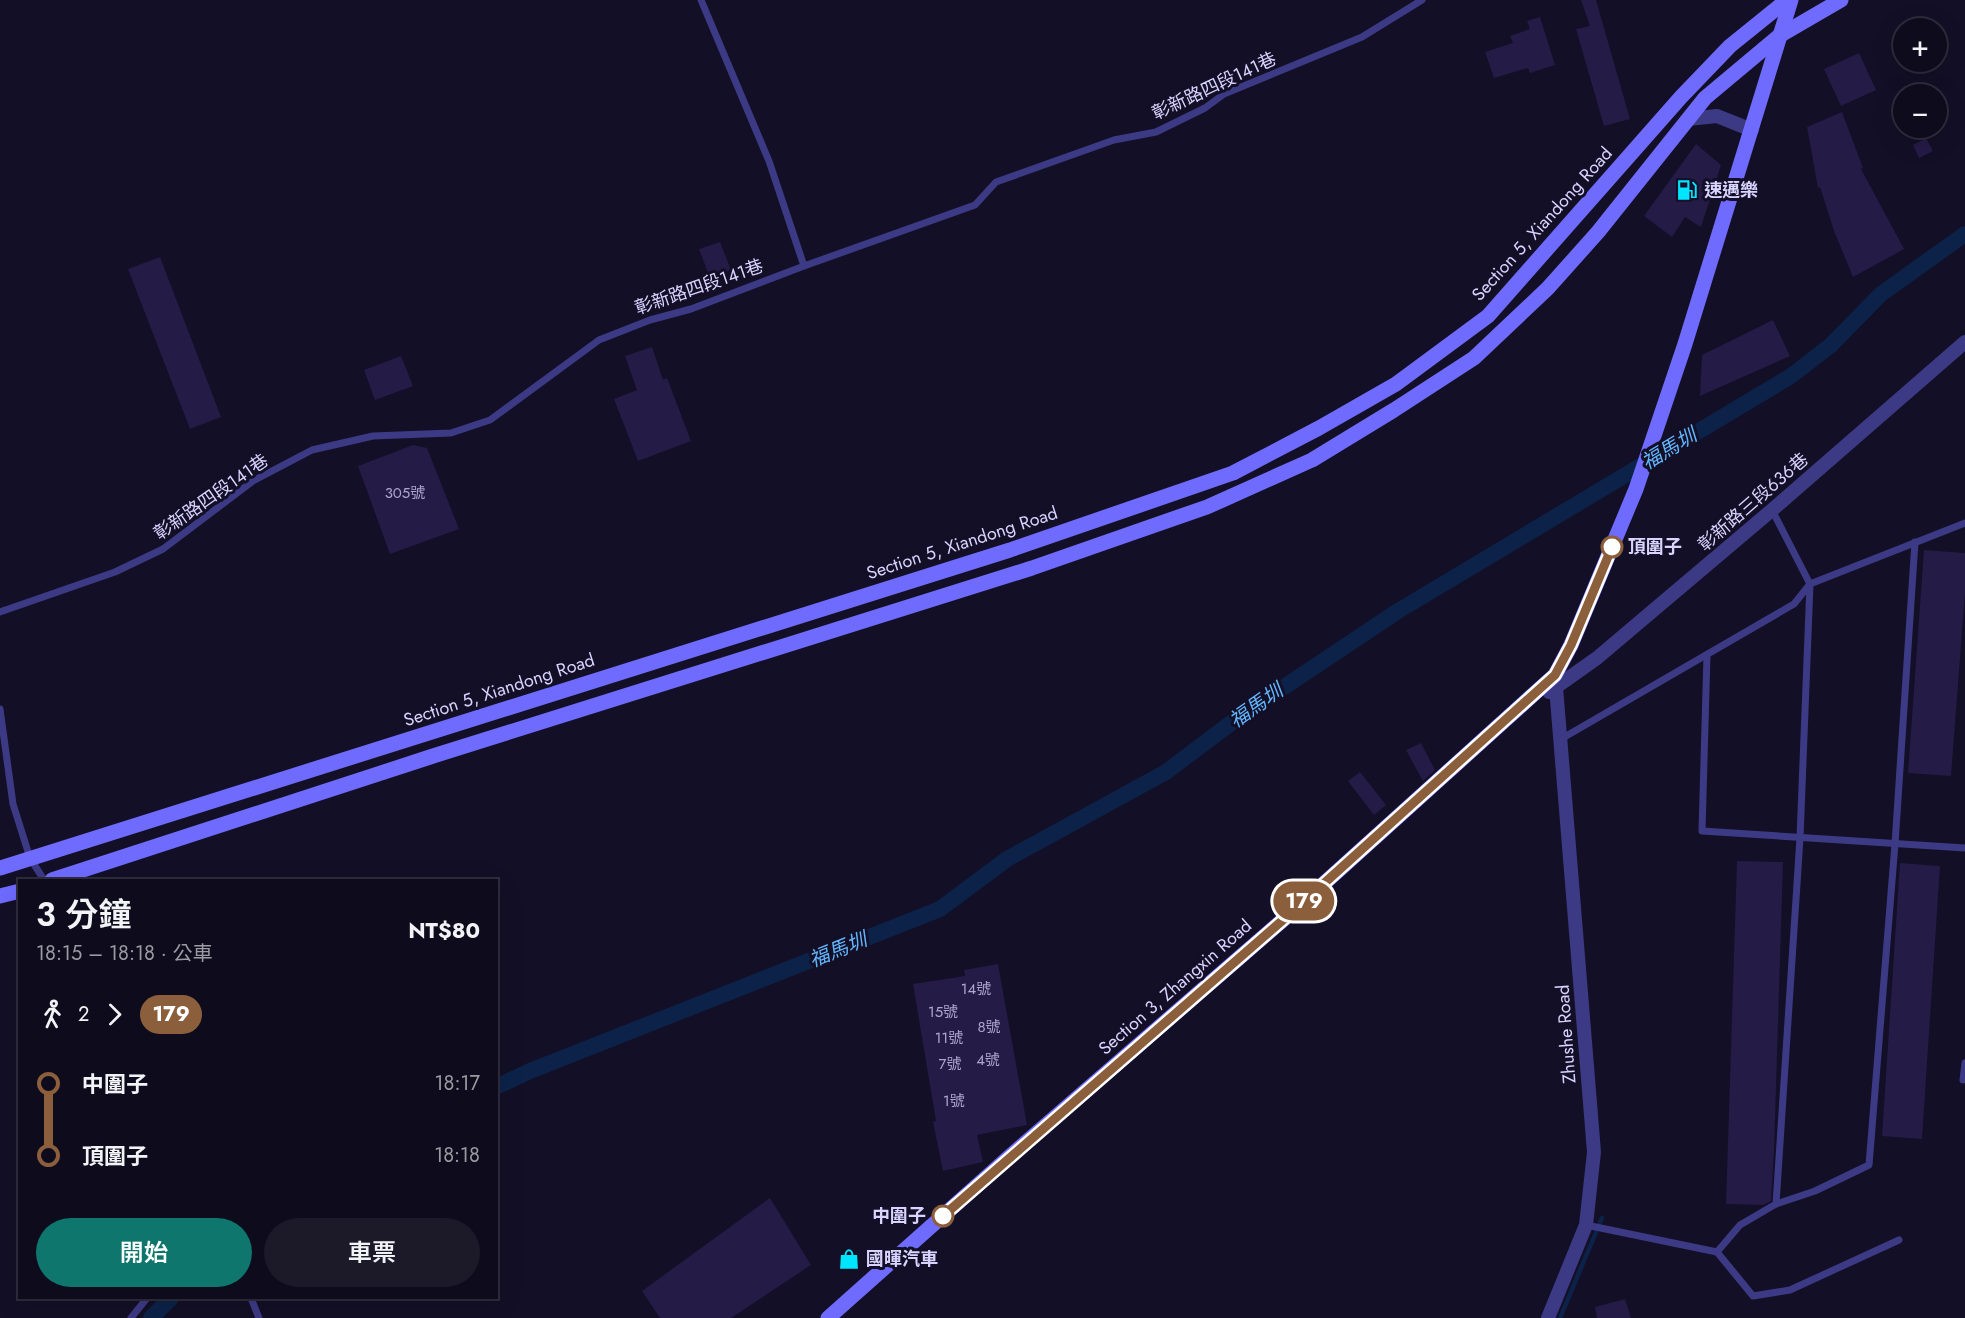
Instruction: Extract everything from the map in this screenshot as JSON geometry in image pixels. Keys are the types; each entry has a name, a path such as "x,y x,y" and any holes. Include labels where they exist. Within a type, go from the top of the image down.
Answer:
{"main road":[{"name":"Section 3, Zhangxin Road","path":"828,1318 1009,1157 1299,906 1528,700 1555,682 1636,489 1752,130 1789,0"},
{"name":"Section 5, Xiandong Road","path":"0,868 1010,550 1233,473 1396,384 1488,316 1713,63 1730,46 1789,0"},
{"path":"55,879 430,757 1032,568 1206,507 1312,460 1474,358 1570,264 1705,98 1779,36 1841,0"},
{"path":"0,896 18,892"}],"street":[{"path":"1688,119 1717,116 1752,130"},
{"name":"彰新路三段636巷","path":"1555,682 1597,658 1965,342"},
{"name":"Zhushe Road","path":"1548,1318 1586,1225 1594,1152 1555,682"}],"lane":[{"path":"701,0 769,161 804,266"},
{"name":"彰新路四段141巷","path":"0,612 115,572 163,549 253,481 312,450 373,436 451,433 490,420 598,340 650,320 691,309 975,205 996,182 1114,140 1156,132 1205,108 1224,94 1362,37 1422,0"},
{"path":"1772,510 1810,584 1800,838 1776,1204"},
{"path":"1561,739 1794,604 1810,584 1965,523"},
{"path":"1717,1252 1740,1225 1776,1204 1815,1191 1869,1165 1895,844 1915,543"},
{"path":"1707,655 1702,831 1965,848"},
{"path":"0,709 13,804 30,858 43,879"},
{"path":"1963,1080 1965,1063"},
{"path":"1586,1225 1717,1252 1753,1296 1790,1290 1899,1240"},
{"path":"131,1318 146,1299"},
{"path":"251,1299 259,1318"}],"building":[{"path":"1581,0 1596,0 1630,119 1604,126 1576,29 1590,26"},
{"path":"1540,17 1555,65 1530,73 1528,68 1494,78 1485,52 1513,43 1510,36 1530,29 1527,21"},
{"path":"1859,53 1876,90 1841,106 1824,69"},
{"path":"1842,112 1863,168 1861,169 1904,249 1853,277 1834,231 1820,187 1818,188 1807,127"},
{"path":"1926,138 1933,151 1919,158 1913,145"},
{"name":"速邁樂","path":"1696,144 1721,165 1701,227 1685,217 1672,237 1644,216"},
{"path":"720,242 731,270 710,278 699,249"},
{"path":"160,257 221,417 190,429 128,269"},
{"path":"1773,320 1790,356 1700,396 1702,355"},
{"path":"652,347 663,380 667,378 691,441 638,461 614,399 637,390 625,356"},
{"path":"401,356 413,386 375,400 364,370"},
{"path":"413,445 427,448 459,529 390,554 358,466"},
{"path":"1924,550 1965,553 1965,592 1951,776 1908,773"},
{"path":"1421,743 1435,770 1423,781 1406,750"},
{"path":"1360,772 1386,805 1374,815 1348,781"},
{"path":"1737,861 1783,862 1774,1151 1771,1201 1763,1205 1726,1204"},
{"path":"1900,863 1940,866 1922,1139 1882,1136"},
{"path":"998,964 1027,1125 977,1135 983,1162 943,1171 933,1122 936,1121 913,984 965,976 964,970"},
{"path":"770,1198 811,1265 731,1318 660,1318 642,1291"},
{"path":"1625,1299 1631,1318 1597,1318 1595,1307"}],"waterway":[{"name":"福馬圳","path":"498,1086 530,1071 940,909 1007,859 1166,772 1239,717 1398,611 1791,376 1831,345 1881,294 1965,234"},
{"path":"1560,1318 1602,1218"},
{"name":"福馬圳","path":"151,1318 170,1299"}],"bus line":[{"name":"179","path":"943,1216 1299,906 1555,675 1571,645 1612,547"}],"place":[{"name":"速邁樂","path":"1687,190"},
{"name":"頂圍子","path":"1612,547"},
{"name":"中圍子","path":"943,1216"},
{"name":"國暉汽車","path":"849,1259"}]}
